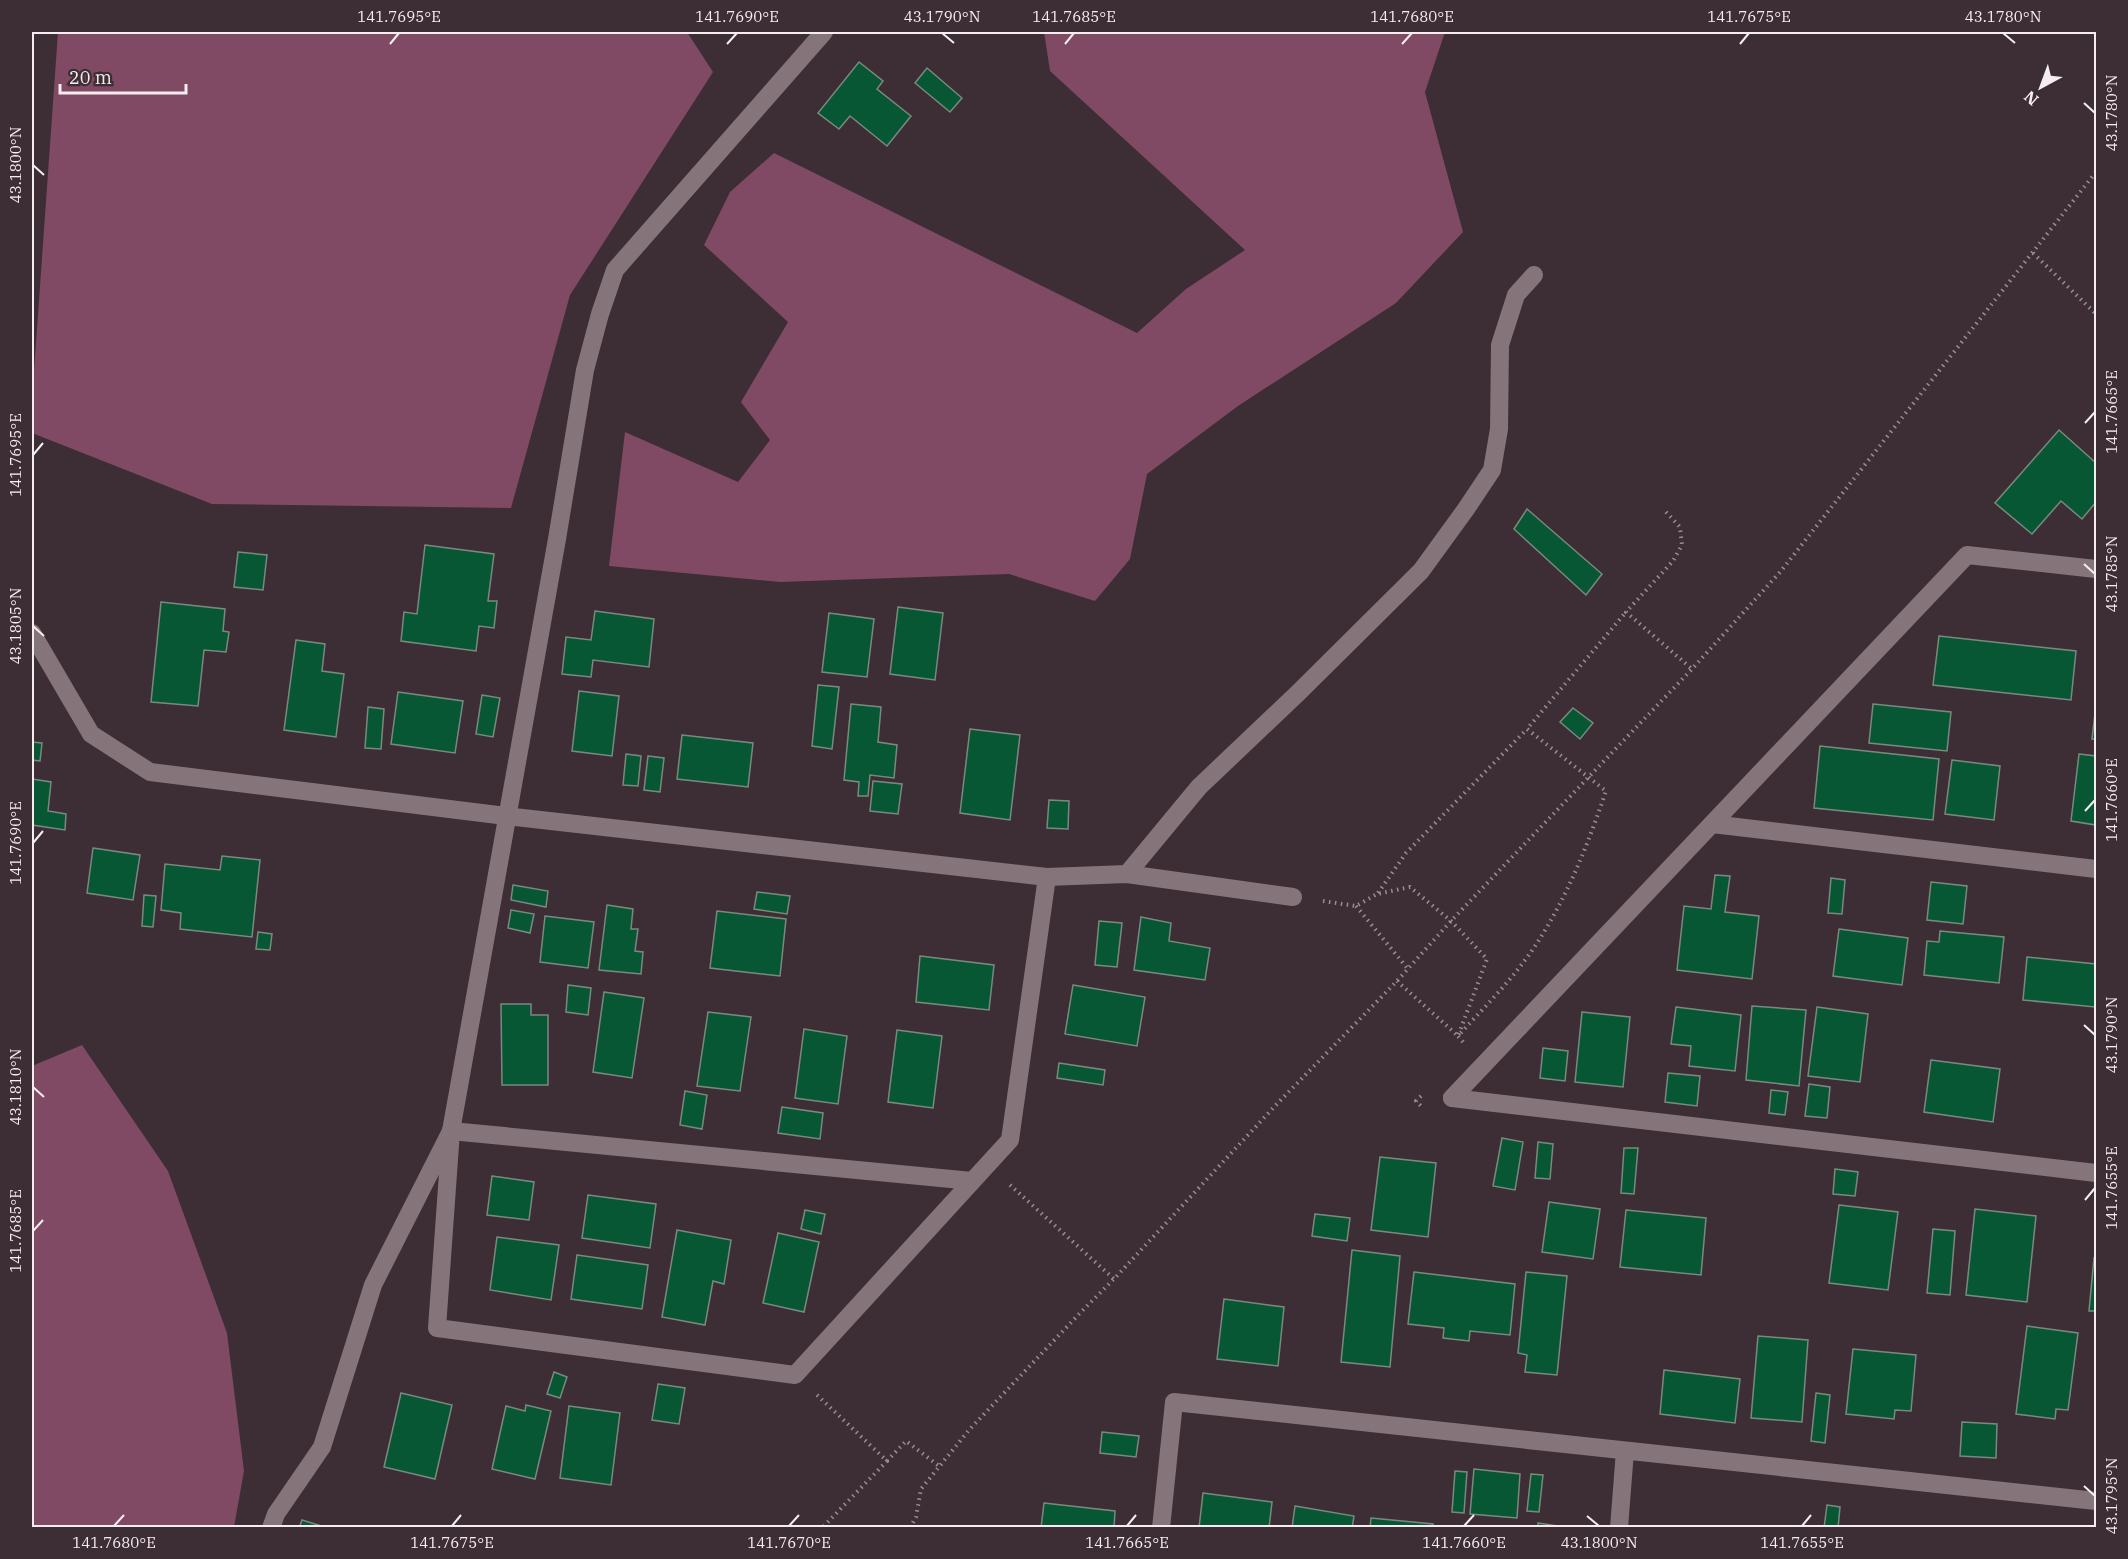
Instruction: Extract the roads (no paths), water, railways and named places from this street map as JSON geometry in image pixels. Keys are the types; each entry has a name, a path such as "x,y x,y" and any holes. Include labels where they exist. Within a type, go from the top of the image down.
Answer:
{"street":[{"path":"825,32 615,270 600,314 585,370 451,1131 437,1328 795,1375 1010,1140 1047,877"},
{"path":"1126,874 1199,787 1421,571 1473,499 1492,470 1499,429 1500,345 1516,296 1534,275"},
{"path":"2097,569 1967,555 1452,1098 2097,1173"},
{"path":"32,633 91,734 150,772 506,816 1047,877 1126,874 1293,897"},
{"path":"1712,824 2097,869"},
{"path":"451,1131 972,1181"},
{"path":"272,1527 276,1514 322,1446 373,1285 451,1131"},
{"path":"1161,1527 1174,1402 2097,1501"},
{"path":"1619,1527 1626,1450"}]}
